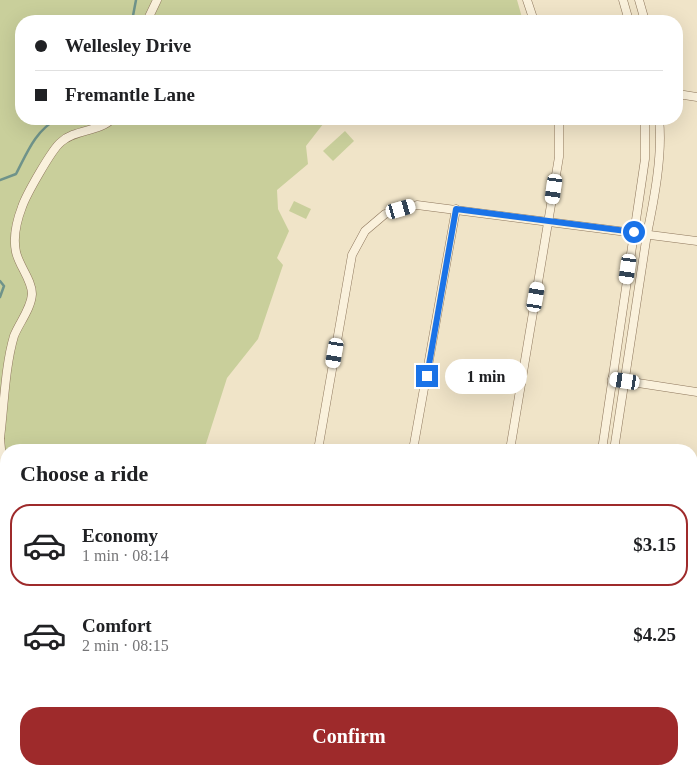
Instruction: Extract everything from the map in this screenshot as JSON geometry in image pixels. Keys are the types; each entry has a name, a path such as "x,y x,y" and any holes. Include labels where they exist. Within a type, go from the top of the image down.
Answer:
{"street":[{"path":"150,15 156,0"},
{"path":"528,0 532,15"},
{"path":"623,0 627,15"},
{"path":"638,0 643,15"},
{"path":"683,95 697,97"},
{"path":"0,438 14,336 30,303 32,293 17,259 15,249 15,239 22,207 54,150 61,142 71,136 102,125"},
{"path":"511,444 559,157 560,125"},
{"path":"603,444 645,159 645,125"},
{"path":"615,444 647,234 654,204 659,125"},
{"path":"319,444 352,255 365,231 385,214 417,205 697,241"},
{"path":"415,444 456,209"},
{"path":"612,379 697,392"}],"green space":[{"path":"0,0 517,0 521,15 15,15 15,125 322,125 306,146 308,164 277,190 278,209 289,231 277,258 283,265 258,339 227,378 206,444 0,444"},
{"path":"345,131 354,141 333,161 323,151"},
{"path":"294,201 311,209 306,219 289,211"}],"waterway":[{"path":"133,15 136,0"},
{"path":"0,180 16,174 37,136 48,125"},
{"path":"0,281 4,286 0,297"}],"route":[{"path":"427,376 456,209 634,232"}]}
